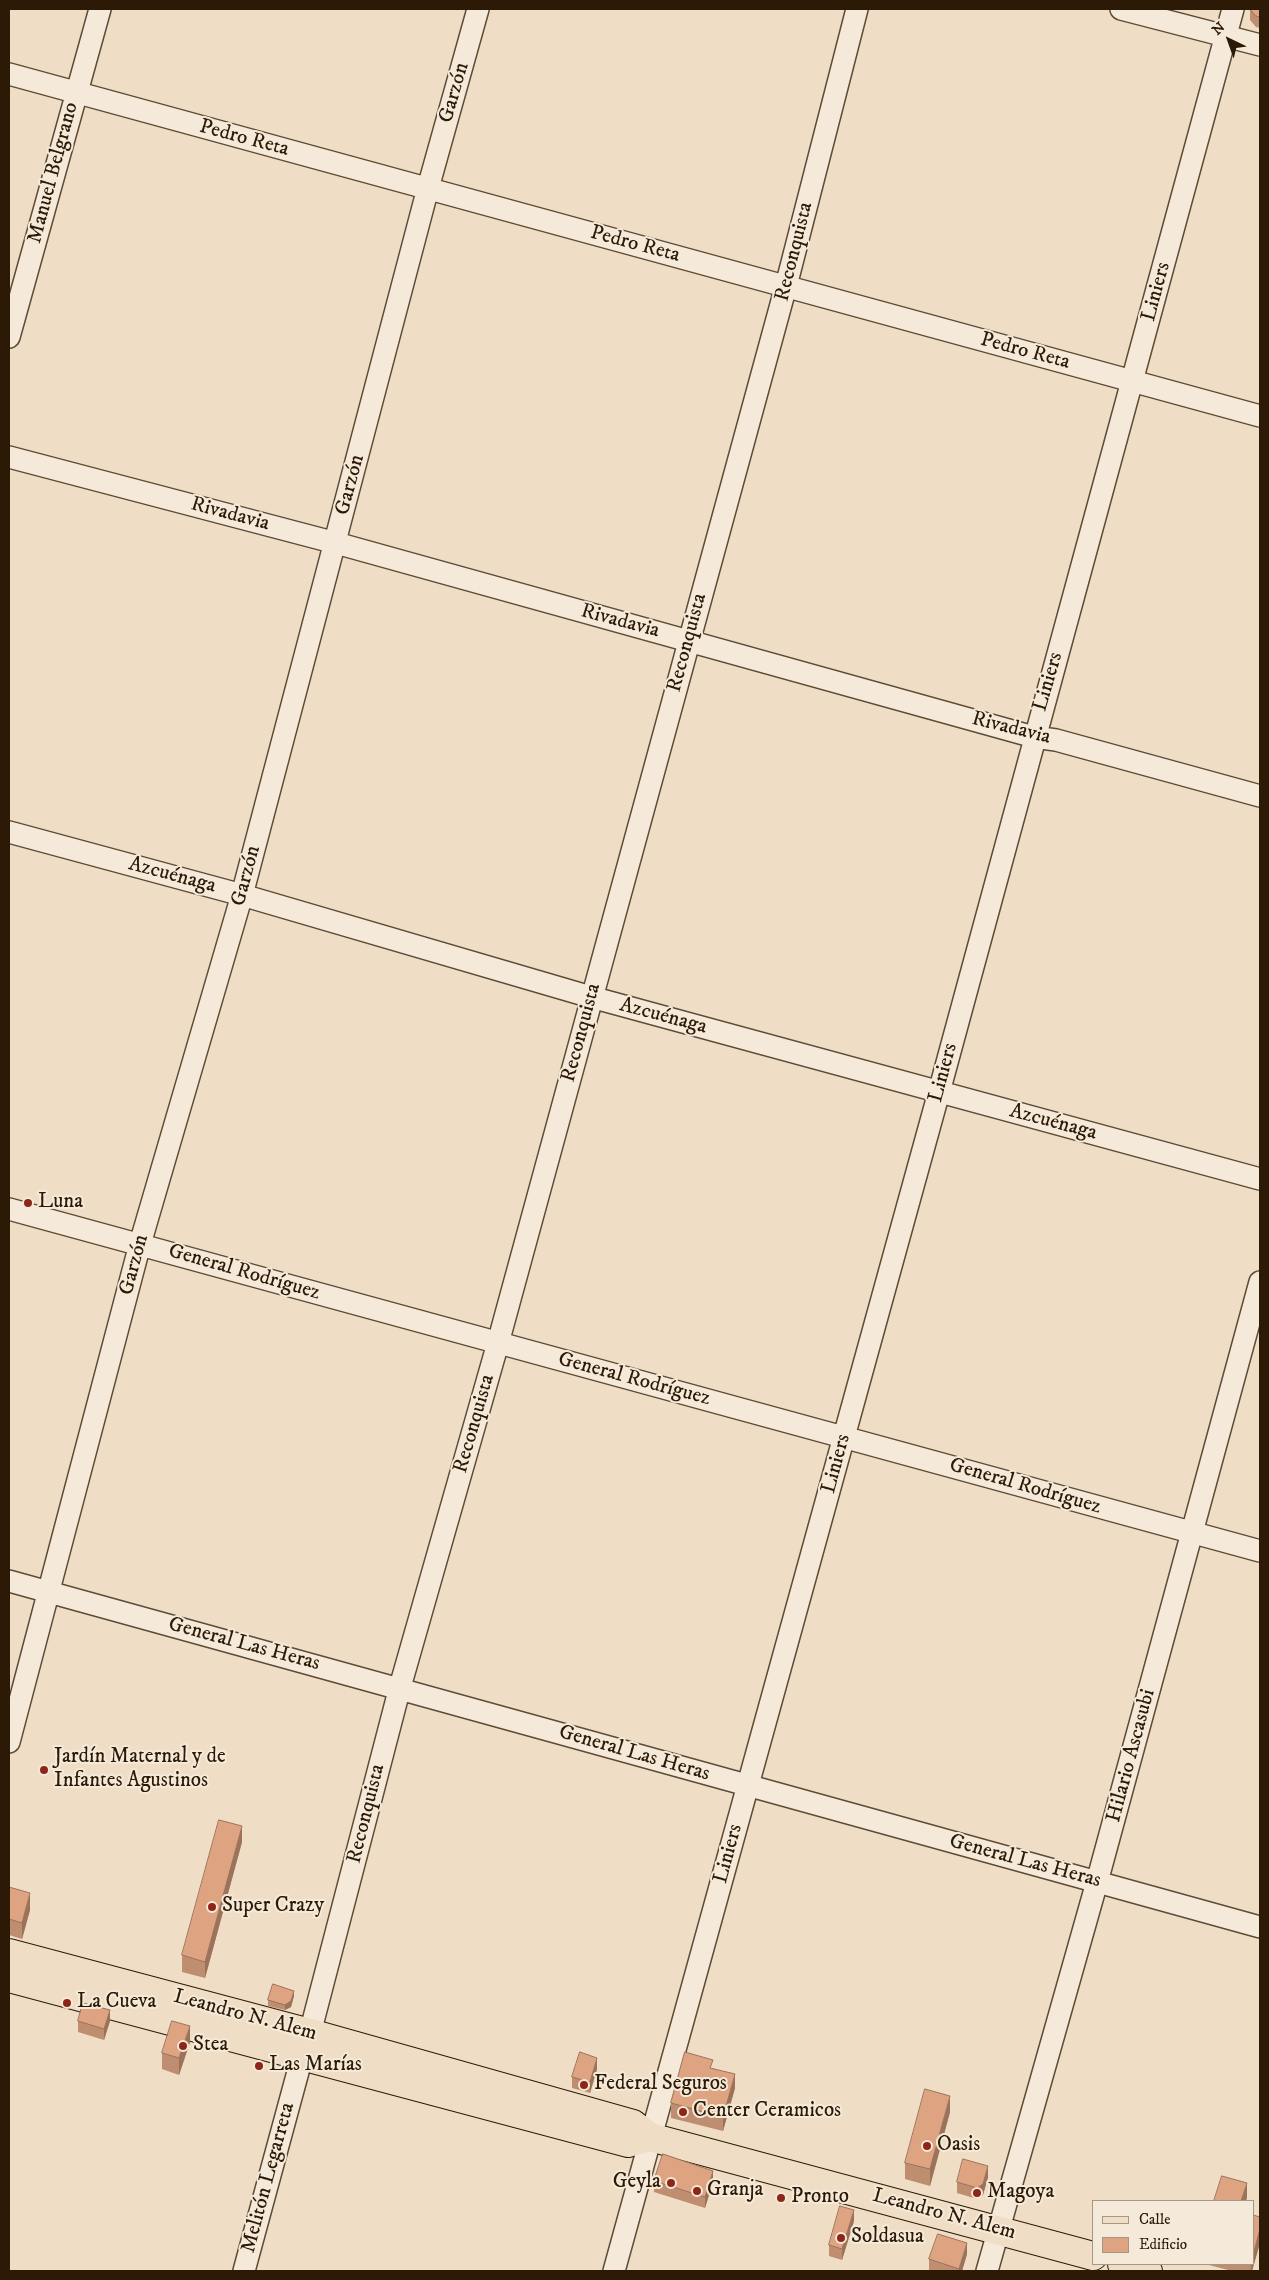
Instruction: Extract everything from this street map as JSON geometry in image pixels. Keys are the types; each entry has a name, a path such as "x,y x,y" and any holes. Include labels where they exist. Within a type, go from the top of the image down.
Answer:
{"main road":[{"name":"Leandro N. Alem","path":"9,1953 628,2143 650,2137 999,2229 1092,2256"},
{"name":"Leandro N. Alem","path":"9,1978 306,2045"},
{"path":"1126,2265 1148,2271"}],"street":[{"name":"Manuel Belgrano","path":"9,337 100,9"},
{"name":"Garzón","path":"9,1742 140,1244 242,895 428,188 478,9"},
{"name":"Reconquista","path":"306,2045 400,1688 498,1344 786,286 857,9"},
{"path":"1121,9 1260,45"},
{"name":"Liniers","path":"614,2271 939,1092 1034,736 1134,381 1233,9"},
{"name":"Pedro Reta","path":"9,74 1260,416"},
{"name":"Rivadavia","path":"9,457 336,543 1034,736 1056,740 1260,796"},
{"name":"Azcuénaga","path":"9,832 242,895 591,998 1260,1180"},
{"name":"General Rodríguez","path":"9,1209 1260,1551"},
{"name":"Hilario Ascasubi","path":"987,2271 1097,1882 1260,1282"},
{"name":"General Las Heras","path":"9,1581 1260,1927"},
{"name":"Melitón Legarreta","path":"244,2271 306,2045"}],"building":[{"path":"1250,9 1260,9 1260,17 1256,16"},
{"name":"Super Crazy","path":"219,1820 242,1826 205,1962 182,1955"},
{"path":"9,1887 30,1893 22,1923 9,1919"},
{"path":"273,1984 294,1991 291,2001 285,2005 268,2000"},
{"path":"83,2003 110,2010 104,2029 78,2021"},
{"path":"172,2021 190,2026 179,2058 162,2053"},
{"path":"580,2052 597,2058 590,2082 572,2077"},
{"path":"685,2052 713,2060 710,2068 735,2074 723,2117 671,2103"},
{"name":"Oasis","path":"925,2089 950,2096 930,2169 905,2163"},
{"path":"663,2154 713,2171 705,2197 654,2181"},
{"path":"963,2159 988,2166 983,2184 977,2188 957,2182"},
{"path":"1222,2176 1247,2183 1241,2200 1214,2200"},
{"path":"840,2206 854,2210 842,2249 829,2245"},
{"path":"1254,2215 1260,2217 1260,2229 1254,2251"},
{"path":"938,2234 967,2243 959,2269 929,2259"}],"place":[{"name":"Luna","path":"28,1203"},
{"name":"Jardín Maternal y de Infantes Agustinos","path":"44,1770"},
{"name":"Super Crazy","path":"212,1907"},
{"name":"La Cueva","path":"67,2003"},
{"name":"Stea","path":"183,2046"},
{"name":"Las Marías","path":"259,2066"},
{"name":"Federal Seguros","path":"584,2085"},
{"name":"Center Ceramicos","path":"683,2112"},
{"name":"Oasis","path":"927,2146"},
{"name":"Geyla","path":"671,2183"},
{"name":"Granja","path":"697,2191"},
{"name":"Magoya","path":"977,2193"},
{"name":"Pronto","path":"781,2198"},
{"name":"Soldasua","path":"841,2238"}]}
